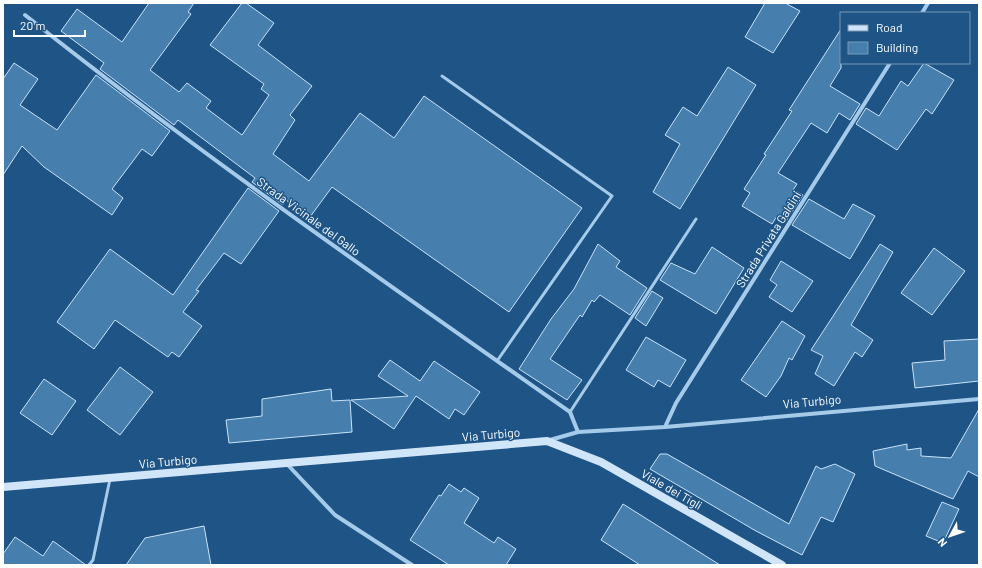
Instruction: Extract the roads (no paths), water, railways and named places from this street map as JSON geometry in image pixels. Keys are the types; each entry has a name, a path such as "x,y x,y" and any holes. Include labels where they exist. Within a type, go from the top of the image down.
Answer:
{"main road":[{"name":"Via Turbigo","path":"5,488 547,441"},
{"name":"Viale dei Tigli","path":"547,441 601,462 782,565"}],"street":[{"path":"923,12 928,3"},
{"name":"Strada Vicinale del Gallo","path":"26,15 99,74 299,221 570,412"},
{"name":"Strada Privata Galdini","path":"665,427 676,403 889,64"},
{"name":"Via Turbigo","path":"547,441 578,432 665,427 979,399"},
{"path":"570,412 578,432"},
{"path":"286,463 335,515 412,565"}],"lane":[{"path":"442,76 612,196 497,361"},
{"path":"570,412 696,220"},
{"path":"89,565 93,560 110,478"}]}
